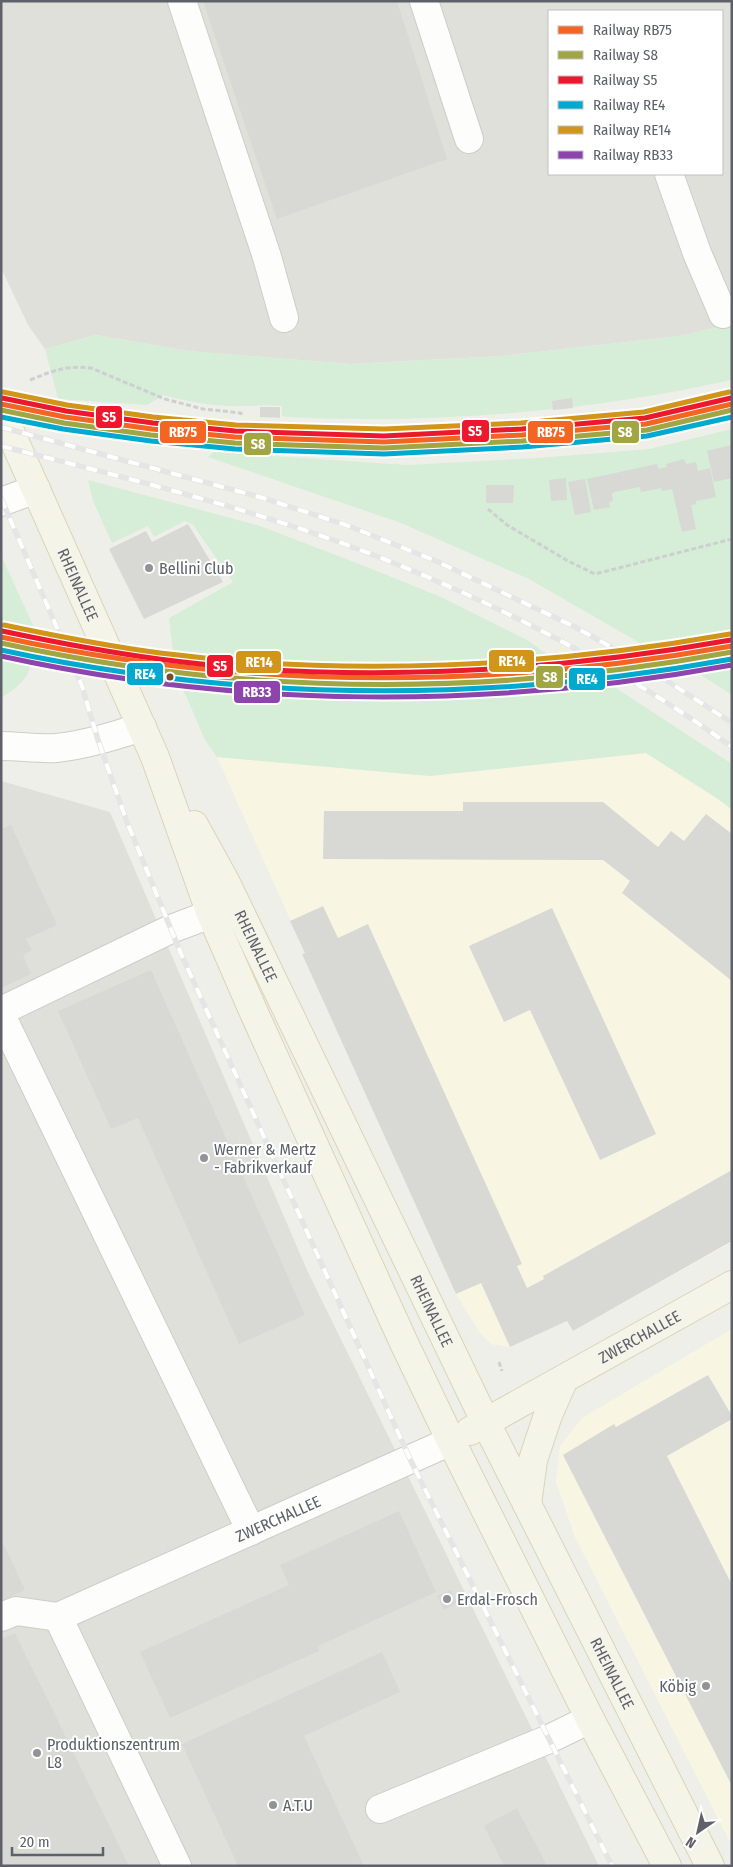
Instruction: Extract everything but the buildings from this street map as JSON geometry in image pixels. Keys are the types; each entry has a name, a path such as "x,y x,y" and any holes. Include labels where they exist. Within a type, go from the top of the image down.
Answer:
{"main road":[{"name":"RHEINALLEE","path":"1,412 155,757 211,914 404,1343 590,1719 667,1866"},
{"name":"RHEINALLEE","path":"155,757 226,883 486,1423 710,1866"},
{"name":"ZWERCHALLEE","path":"451,1441 732,1285"},
{"path":"527,1504 533,1460 548,1414 564,1379"}],"street":[{"path":"182,1 267,257 284,318"},
{"path":"424,1 469,138"},
{"path":"670,175 697,253 723,314"},
{"path":"1,502 36,489"},
{"path":"1,746 61,747 98,740 142,727"},
{"path":"1,1011 162,934 211,914"},
{"path":"1,1015 251,1531"},
{"name":"ZWERCHALLEE","path":"58,1617 451,1441"},
{"path":"1,1617 16,1611 58,1617 176,1863"},
{"path":"380,1809 549,1739 590,1719"}],"path":[{"path":"30,380 62,368 78,366 91,368 164,399 203,409 241,413 242,416"},
{"path":"488,509 507,525 568,561 595,574 732,539"},
{"path":"499,1362 502,1371"}],"shaded area":[{"path":"1,1 732,1 732,324 680,336 502,356 350,364 188,351 96,335 45,349 28,325 1,268"},
{"path":"646,753 732,810 732,1242 573,1331 567,1321 510,1347 491,1344 480,1333 456,1294 302,954 305,952 217,757 430,776"},
{"path":"1,781 110,812 307,1270 599,1866 1,1866"},
{"path":"732,1329 732,1846 575,1537 556,1482 560,1446 582,1418"}],"green space":[{"path":"732,324 732,380 677,391 566,408 455,417 343,419 287,417 282,416 282,406 212,405 163,395 147,405 58,399 45,349 96,335 188,351 350,364 502,356 680,336"},
{"path":"732,429 732,631 640,643 529,579 401,523 208,457 213,452 408,465 538,458 649,449"},
{"path":"88,480 257,525 362,565 441,597 527,640 551,657 412,665 269,661 173,653 169,618 233,582 193,525 185,521 154,537 148,526 112,543 93,501"},
{"path":"1,555 37,634 1,626"},
{"path":"1,653 33,659 22,682 1,698"},
{"path":"732,665 732,695 693,670 728,666"},
{"path":"180,682 252,690 251,701 271,702 272,692 345,700 509,695 613,686 732,764 732,810 646,753 430,776 217,757 205,740"}],"railway":[{"path":"1,427 263,498 346,525 436,561 575,627 638,662 732,723"},
{"path":"1,446 214,502 298,528 390,561 492,606 543,631 641,686 732,747"},
{"path":"1,498 82,686 98,740 127,822 182,956 410,1459 612,1866"}],"rail line":[{"name":"RE14","path":"3,392 67,405 153,417 236,425 384,429 521,423 644,412 729,392"},
{"name":"S5","path":"2,398 66,411 153,423 235,431 384,436 522,429 645,418 731,398"},
{"name":"RB75","path":"1,404 65,417 152,429 235,437 384,442 522,435 646,424 732,404"},
{"name":"S8","path":"1,410 64,423 151,435 235,443 384,448 522,441 647,430 732,410"},
{"name":"RE4","path":"1,417 63,429 151,441 235,449 384,454 523,447 647,436 732,417"},
{"name":"RE14","path":"4,625 160,653 302,665 374,666 446,665 517,661 589,654 730,634"},
{"name":"S5","path":"2,631 119,653 229,667 373,673 518,667 590,660 731,640"},
{"name":"RB75","path":"1,637 92,654 183,667 274,675 366,678 549,671 732,646"},
{"name":"S8","path":"1,643 92,660 183,673 274,681 366,684 457,683 549,677 640,667 732,652"},
{"name":"RE4","path":"1,650 92,667 183,680 274,687 366,690 457,689 549,683 641,673 732,659"},
{"name":"RB33","path":"1,656 91,673 182,686 274,694 366,697 458,695 549,690 641,679 732,665"}],"place":[{"name":"Bellini Club","path":"149,568"},
{"name":"Werner & Mertz - Fabrikverkauf","path":"204,1158"},
{"name":"Erdal-Frosch","path":"447,1599"},
{"name":"Köbig","path":"706,1686"},
{"name":"Produktionszentrum L8","path":"37,1753"},
{"name":"A.T.U","path":"273,1805"}]}
